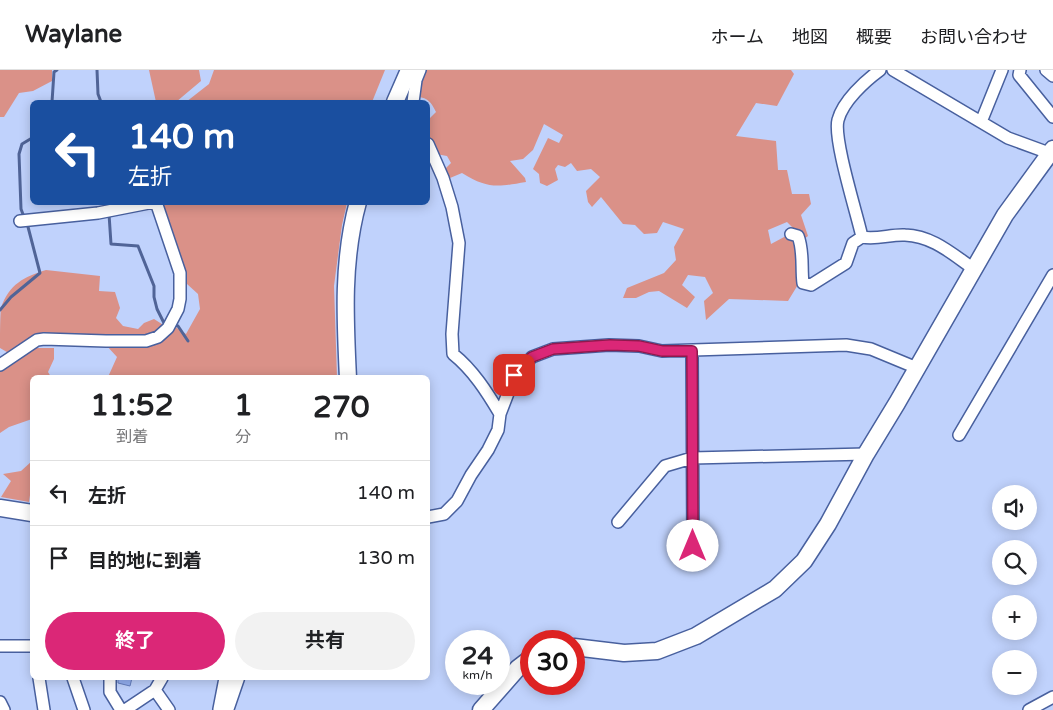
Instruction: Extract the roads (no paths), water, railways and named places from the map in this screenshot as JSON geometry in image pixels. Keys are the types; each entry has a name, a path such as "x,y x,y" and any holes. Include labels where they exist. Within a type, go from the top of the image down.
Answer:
{"street":[{"path":"396,100 409,70"},
{"path":"414,100 416,80 420,70"},
{"path":"862,237 840,145 838,120 859,86 880,70"},
{"path":"585,648 624,653 657,651 696,636 775,589 804,561 828,524 866,454 1005,215 1051,151 1008,138 893,70"},
{"path":"981,122 1002,70 1019,72 1053,117"},
{"path":"1046,70 1053,76"},
{"path":"430,149 443,178 452,207 458,243 452,334 453,354 460,359 484,387 500,414"},
{"path":"23,221 103,212 138,205"},
{"path":"0,365 37,340 146,341 158,337 168,328 175,316 180,299 180,274 156,205"},
{"path":"348,375 345,318 346,269 357,205"},
{"path":"791,234 798,236 801,244 804,283 812,285 846,263 853,243 862,237 905,235 931,239 974,269"},
{"path":"958,435 1053,275"},
{"path":"430,517 444,514 457,501 470,475 488,450 498,430 500,414 514,375 532,357 553,349 610,345 639,346 662,351 692,351 846,345 871,349 917,368"},
{"path":"692,351 693,546"},
{"path":"618,522 665,466 692,458 866,454"},
{"path":"0,508 30,513"},
{"path":"0,646 30,646"},
{"path":"481,710 520,666"},
{"path":"39,680 44,710"},
{"path":"74,680 84,710"},
{"path":"110,680 110,692 121,710"},
{"path":"125,710 155,690 161,680"},
{"path":"221,710 219,709 219,704 225,680"},
{"path":"225,710 235,680"},
{"path":"155,690 169,710"},
{"path":"1029,710 1053,697"},
{"path":"0,702 4,710"}],"waterway":[{"path":"52,100 54,72 57,70"},
{"path":"97,70 98,94 100,100"},
{"path":"24,217 21,209 19,154 22,144 30,139"},
{"path":"109,214 111,244 138,246 154,286 157,309 164,323 178,326 188,341"},
{"path":"0,310 11,297 40,273 27,223"}]}
